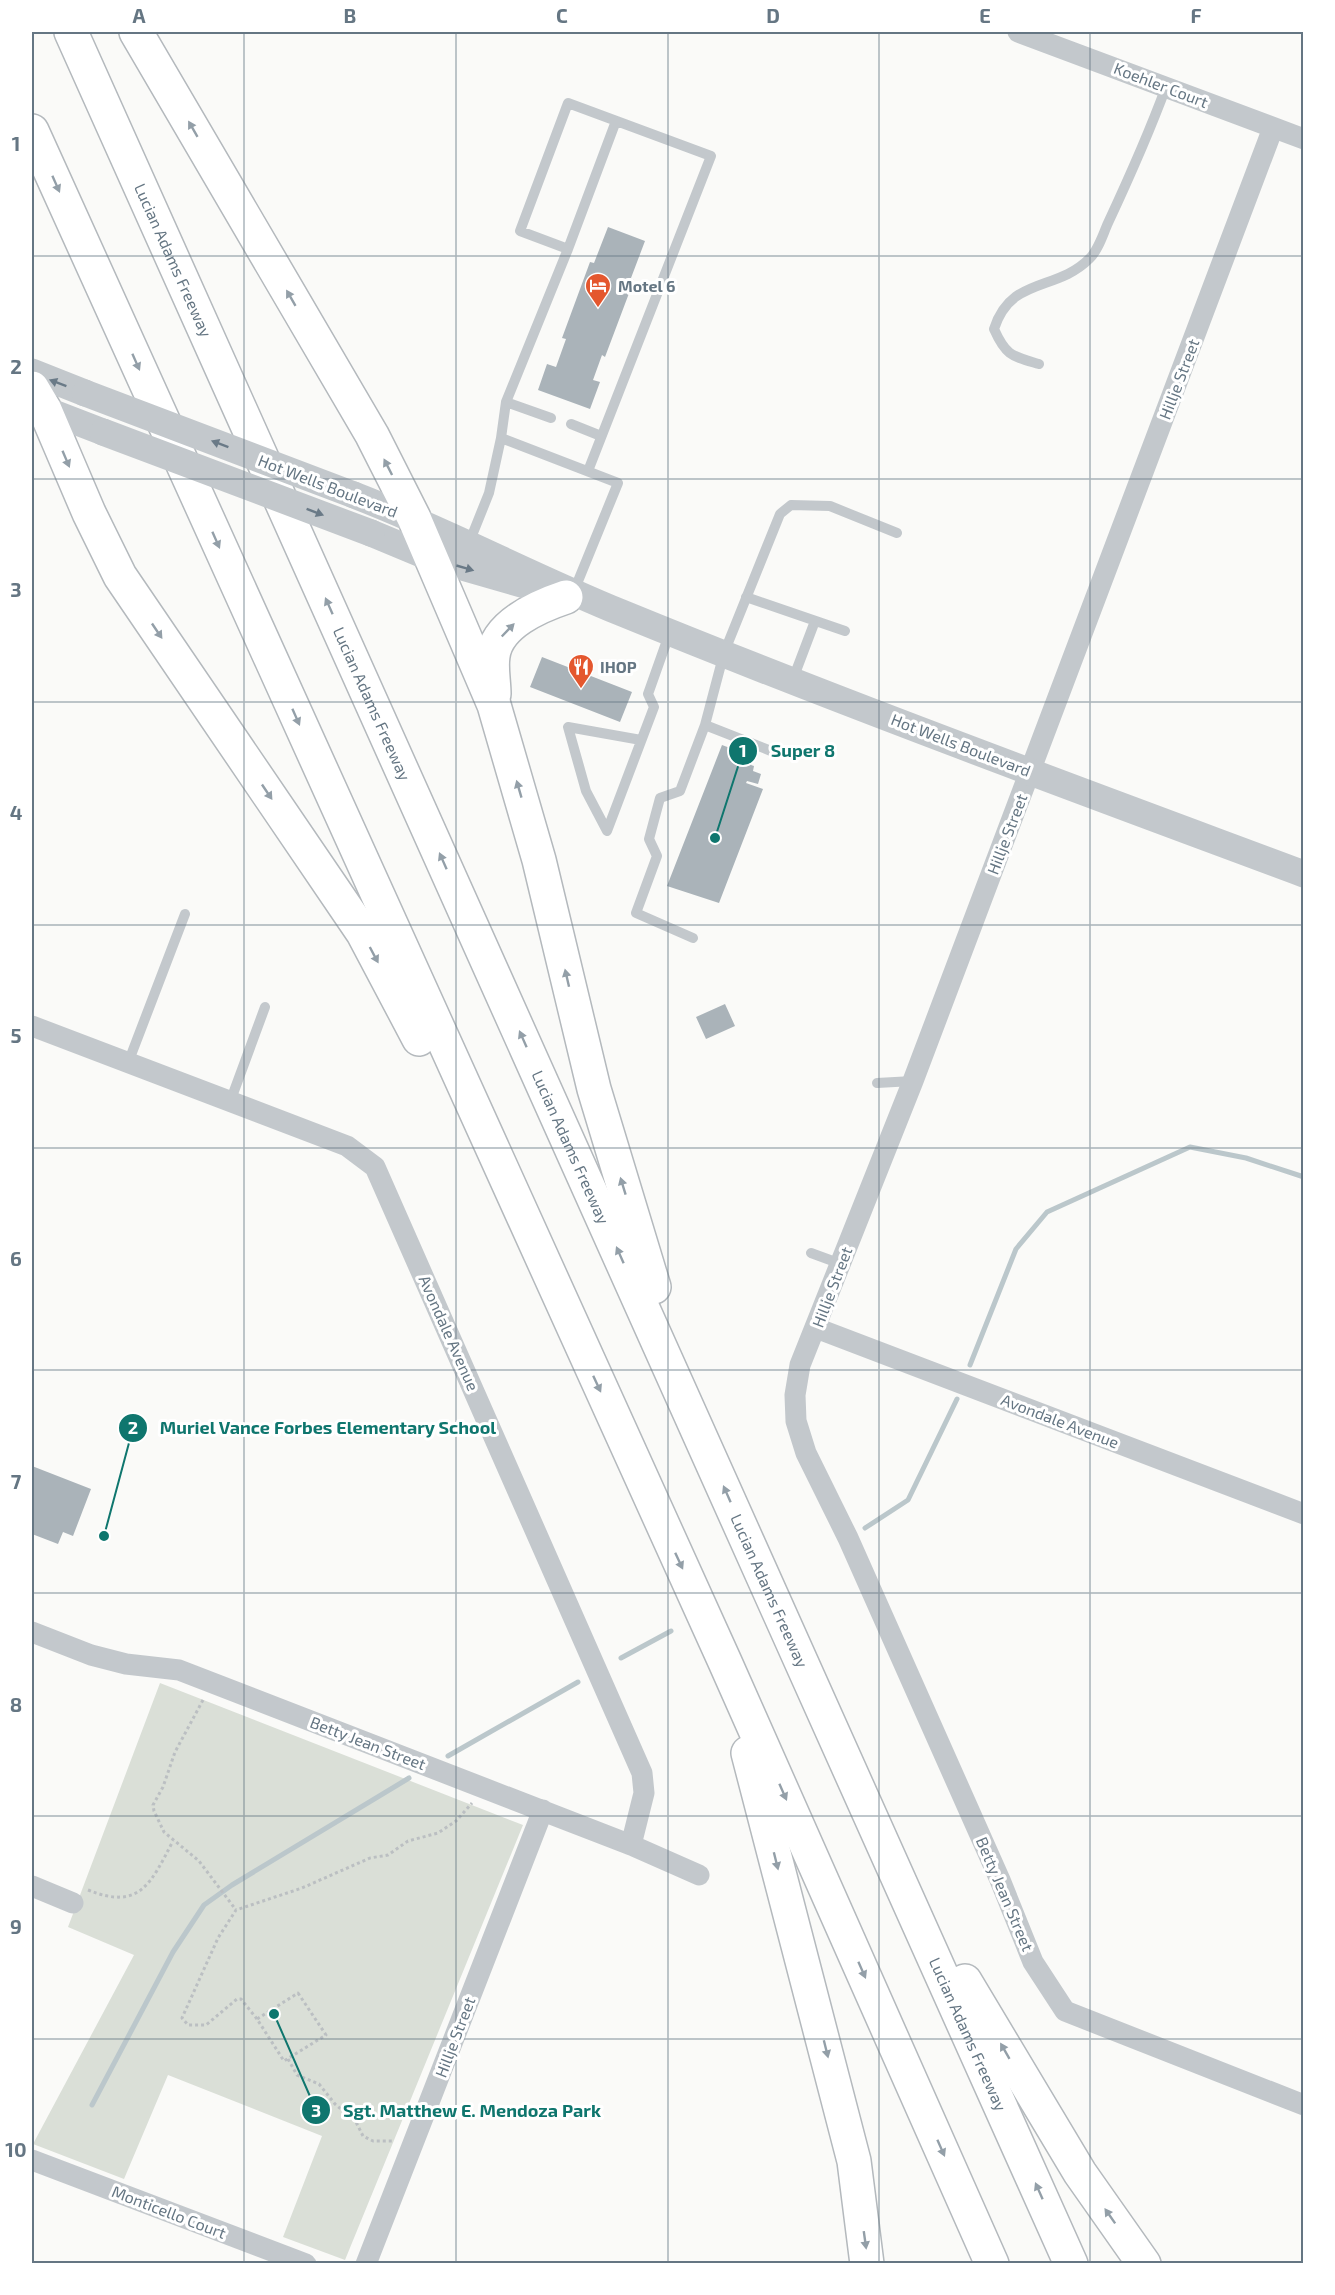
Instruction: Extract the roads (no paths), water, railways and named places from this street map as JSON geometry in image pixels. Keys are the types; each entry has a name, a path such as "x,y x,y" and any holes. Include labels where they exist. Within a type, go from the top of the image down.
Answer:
{"highway":[{"name":"Lucian Adams Freeway","path":"71,32 1071,2264"},
{"path":"136,32 372,435 414,518 494,705 539,860 594,1089 704,1442"},
{"path":"32,131 573,1331 725,1662 992,2264"},
{"path":"36,401 120,576 363,933 573,1331"},
{"path":"494,705 493,655 503,633 546,604 570,594"},
{"path":"725,1662 854,2161 867,2264"},
{"path":"828,1720 963,1977 1023,2082 1080,2173 1143,2264"}],"street":[{"name":"Koehler Court","path":"1018,32 1304,139"},
{"name":"Hillje Street","path":"848,1538 806,1453 795,1421 795,1395 800,1365 913,1081 1274,128"},
{"name":"Hot Wells Boulevard","path":"32,372 414,518 570,594"},
{"name":"Hot Wells Boulevard","path":"36,401 103,432 371,533 431,558 570,594 620,612 1030,772 1304,874"},
{"name":"Avondale Avenue","path":"32,1026 347,1146 375,1167 642,1773 644,1793 631,1845"},
{"name":"Avondale Avenue","path":"816,1328 1304,1514"},
{"name":"Betty Jean Street","path":"848,1538 1000,1880 1033,1962 1065,2011 1304,2105"},
{"name":"Betty Jean Street","path":"32,1632 91,1655 126,1664 164,1666 212,1683 543,1810 699,1875"},
{"name":"Hillje Street","path":"366,2264 543,1810"},
{"path":"32,1886 73,1902"},
{"name":"Monticello Court","path":"32,2160 306,2264"}],"lane":[{"path":"1039,364 1010,356 1002,347 994,329 1000,311 1022,292 1071,274 1091,258 1123,191 1166,87"},
{"path":"568,249 520,231 567,104 711,156 588,471"},
{"path":"469,543 489,494 506,402 568,249 616,121"},
{"path":"506,402 551,418"},
{"path":"571,424 601,436"},
{"path":"501,438 618,483 570,594"},
{"path":"693,938 636,913 657,856 649,839 660,798 680,791 705,725 724,653 780,514 791,505 830,506 897,533"},
{"path":"746,597 845,631"},
{"path":"792,680 815,621"},
{"path":"641,740 568,727 585,791 607,831 654,707 648,694 670,632"},
{"path":"705,725 771,751"},
{"path":"128,1063 185,914"},
{"path":"230,1102 265,1007"},
{"path":"877,1083 913,1081"},
{"path":"811,1253 841,1264"}],"waterway":[{"path":"970,1365 1016,1249 1047,1212 1190,1147 1246,1158 1304,1177"},
{"path":"865,1528 908,1500 957,1399"},
{"path":"621,1658 671,1631"},
{"path":"448,1756 578,1682"},
{"path":"92,2105 173,1952 204,1905 232,1885 409,1778"}],"place":[{"name":"Motel 6","path":"598,309"},
{"name":"IHOP","path":"581,690"},
{"name":"Super 8","path":"715,838"},
{"name":"Muriel Vance Forbes Elementary School","path":"104,1536"},
{"name":"Sgt. Matthew E. Mendoza Park","path":"274,2014"}]}
